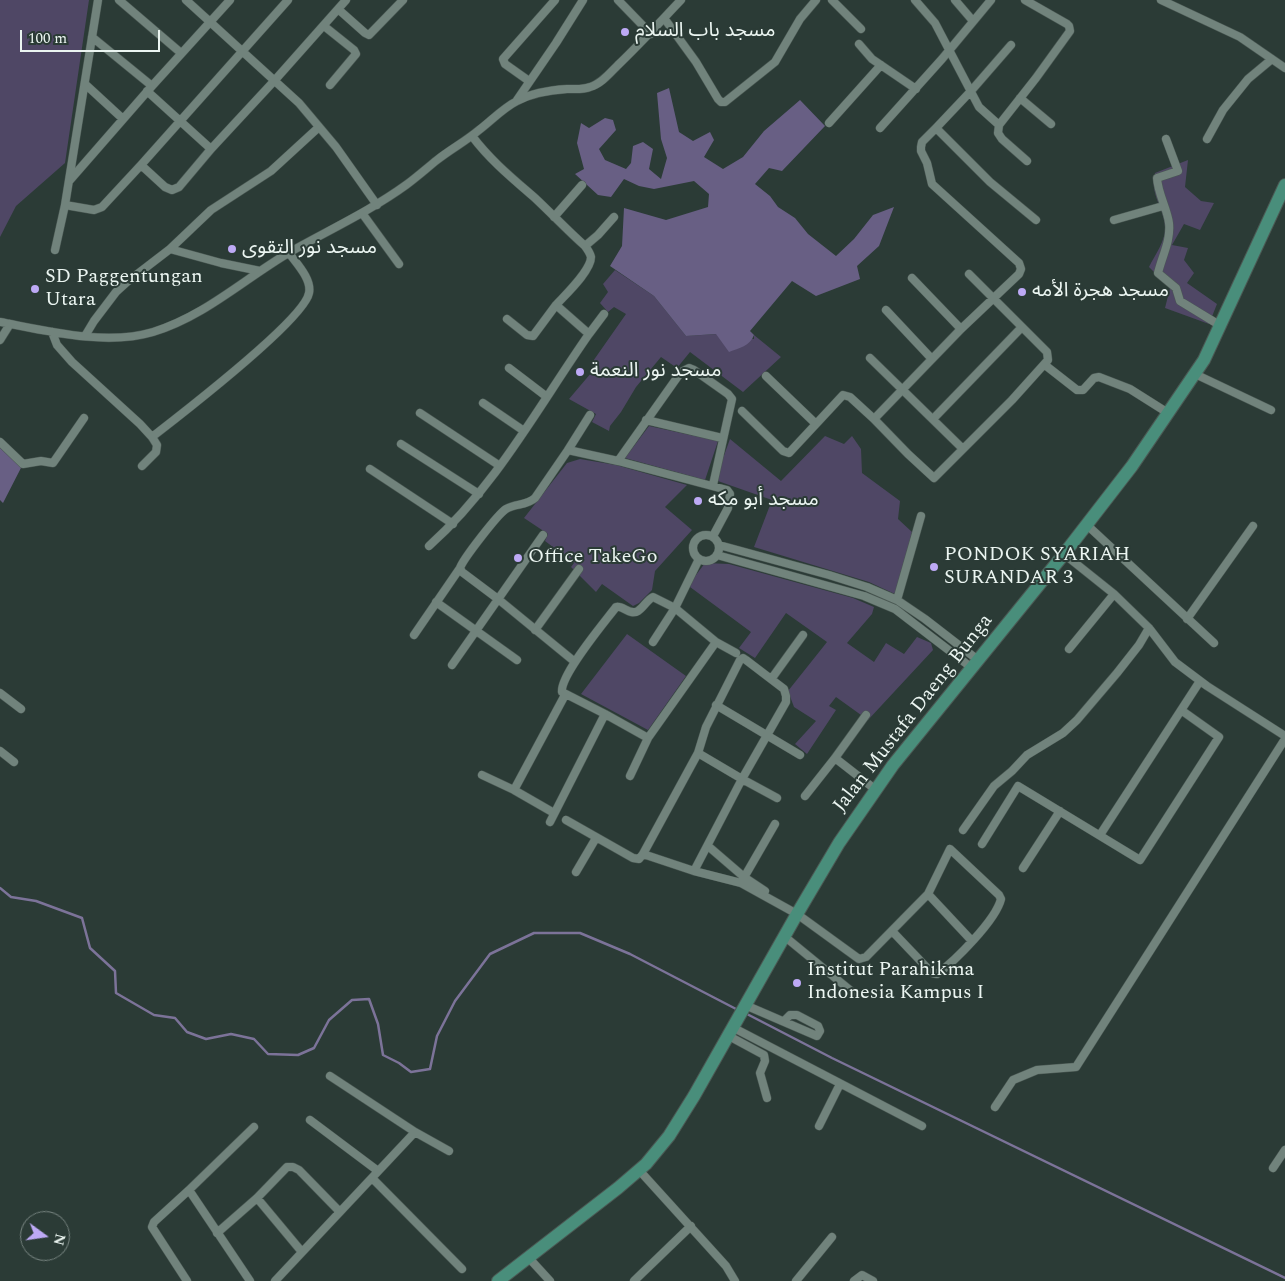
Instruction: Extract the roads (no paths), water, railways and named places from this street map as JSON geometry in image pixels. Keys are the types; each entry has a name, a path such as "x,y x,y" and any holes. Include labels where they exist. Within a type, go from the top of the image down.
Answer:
{"main road":[{"name":"Jalan Mustafa Daeng Bunga","path":"498,1281 618,1188 639,1170 669,1136 839,843 893,765 1064,554 1132,466 1195,374 1221,326 1285,185"}],"street":[{"path":"54,250 65,205 98,0"},
{"path":"119,0 181,53"},
{"path":"186,0 299,103 319,126 377,205"},
{"path":"69,181 122,119 230,0"},
{"path":"65,205 94,210 100,208 141,165 288,0"},
{"path":"141,165 165,187 172,190 179,187 346,0"},
{"path":"338,9 364,33 369,35 403,0"},
{"path":"529,81 505,64 503,59 555,0"},
{"path":"516,101 583,0"},
{"path":"618,0 651,34"},
{"path":"0,322 85,336 132,336 154,332 203,309 233,292 260,271 289,253 377,205 408,184 438,159 472,136 516,101 532,94 583,89 596,85 651,34 681,0"},
{"path":"664,18 696,62 720,101 725,102 775,62 800,19 816,0"},
{"path":"832,0 861,29"},
{"path":"915,0 936,23 980,107 999,125"},
{"path":"955,0 973,21"},
{"path":"880,128 916,89 991,0"},
{"path":"1025,0 1067,24 1070,29 1070,34 997,128 999,136 1027,161"},
{"path":"1166,1 1240,36 1285,68"},
{"path":"324,26 354,50 356,54 330,85"},
{"path":"92,37 150,88 211,149"},
{"path":"859,44 872,59 916,89"},
{"path":"874,419 961,328 1019,274 1020,265 932,184 928,166 921,151 922,142 971,91 1011,45"},
{"path":"1207,138 1222,110 1248,79 1272,59"},
{"path":"829,123 881,65"},
{"path":"85,84 122,119"},
{"path":"1020,98 1051,124"},
{"path":"85,336 116,292 142,269 170,249 211,210 270,171 319,126"},
{"path":"936,128 990,182 1036,220"},
{"path":"472,136 486,155 500,169 585,246 591,257 588,267 533,336 527,335 507,319"},
{"path":"1166,139 1178,171 1157,178 1169,223 1169,240 1158,272 1176,288 1180,302 1221,326"},
{"path":"554,217 582,186"},
{"path":"1114,220 1163,206"},
{"path":"362,213 399,264"},
{"path":"585,246 614,217"},
{"path":"170,249 260,271"},
{"path":"152,438 258,350 303,304 309,294 309,285 289,253"},
{"path":"742,411 786,452 792,451 843,395 850,397 934,478 1048,360 1047,352 969,274"},
{"path":"912,278 961,328"},
{"path":"556,305 589,334"},
{"path":"886,310 931,358"},
{"path":"429,546 453,524 479,494 604,314"},
{"path":"0,340 10,324"},
{"path":"933,419 1022,326"},
{"path":"52,332 57,345 72,362 127,412 157,445 156,452 142,466"},
{"path":"870,358 964,449"},
{"path":"1045,365 1077,390 1083,390 1094,378 1099,377 1130,389 1168,413"},
{"path":"509,368 547,397"},
{"path":"618,461 681,372 689,368 731,397 732,402 722,438 713,486"},
{"path":"1195,374 1271,410"},
{"path":"766,376 816,424"},
{"path":"484,403 524,431"},
{"path":"420,413 500,466"},
{"path":"414,635 503,510 515,505 529,503 535,498 590,415"},
{"path":"0,442 22,464 41,461 53,464 84,418"},
{"path":"646,420 722,438"},
{"path":"401,444 479,494"},
{"path":"568,450 618,461 727,490 730,494 728,508 717,530 711,536"},
{"path":"370,469 453,524"},
{"path":"897,600 921,516"},
{"path":"1087,525 1214,643"},
{"path":"1187,619 1253,526"},
{"path":"452,665 543,535"},
{"path":"701,536 711,536 717,540 719,545 717,555 711,560 699,559 693,550 694,543 701,536"},
{"path":"719,545 829,575 867,587 897,600 959,644 975,664"},
{"path":"995,1107 1013,1080 1037,1070 1076,1068 1285,738 1175,662 1150,628 1114,594 1064,554"},
{"path":"717,555 864,596 896,609 952,652 975,664"},
{"path":"653,642 675,608 699,559"},
{"path":"460,568 462,572 575,662"},
{"path":"535,630 580,569"},
{"path":"1069,649 1114,594"},
{"path":"648,738 562,692 562,687 575,662 617,606 631,612 636,612 653,597 675,608 716,642 736,653"},
{"path":"436,602 517,660"},
{"path":"963,830 994,786 1027,755 1063,733 1077,720 1117,673 1150,628"},
{"path":"772,678 803,635"},
{"path":"630,776 648,738 716,642"},
{"path":"952,652 959,644"},
{"path":"566,820 633,858 639,859 698,753 706,727 716,705 740,660 743,658 772,678 784,689 786,702 742,779 694,871"},
{"path":"1100,835 1200,680"},
{"path":"0,693 21,709"},
{"path":"514,790 565,695"},
{"path":"716,705 800,754"},
{"path":"982,844 1018,786 1140,860 1219,737 1181,710"},
{"path":"550,822 605,714"},
{"path":"805,796 866,715"},
{"path":"0,751 14,762"},
{"path":"698,753 777,798"},
{"path":"835,758 876,790"},
{"path":"482,775 514,790 554,813"},
{"path":"1023,868 1060,811"},
{"path":"742,880 774,824"},
{"path":"576,872 596,838"},
{"path":"708,846 742,880 797,914 859,958 866,957 928,894 950,849 999,895 1000,902 987,922 972,941 939,973 932,973 892,931"},
{"path":"643,854 694,871 742,880"},
{"path":"928,894 972,941"},
{"path":"784,936 856,995"},
{"path":"745,1006 784,1021"},
{"path":"731,1029 922,1126"},
{"path":"731,1029 764,1055 765,1061 760,1073 766,1098"},
{"path":"330,1076 415,1132 449,1151"},
{"path":"819,1126 840,1084"},
{"path":"310,1120 378,1171"},
{"path":"187,1281 152,1227 154,1222 254,1127"},
{"path":"275,1281 415,1132"},
{"path":"1273,1168 1285,1150"},
{"path":"217,1233 257,1198 286,1168 292,1167 299,1170 340,1212"},
{"path":"639,1170 726,1266 735,1281"},
{"path":"372,1178 462,1269"},
{"path":"189,1190 250,1281"},
{"path":"257,1198 302,1252"},
{"path":"634,1281 691,1226"},
{"path":"796,1281 832,1237"},
{"path":"528,1257 550,1281"},
{"path":"854,1281 860,1275 873,1281"}],"waterway":[{"path":"0,888 11,897 36,901 82,918 90,948 115,971 116,993 154,1015 175,1018 187,1032 206,1039 231,1034 254,1039 268,1054 298,1055 314,1048 329,1020 352,1000 369,999 378,1024 383,1055 411,1072 430,1069 437,1036 455,1001 490,954 534,933 580,933 630,954 738,1010"},
{"path":"745,1013 832,1058 1285,1278"}],"place":[{"name":"مسجد باب السلام","path":"625,32"},
{"name":"مسجد نور التقوى","path":"232,249"},
{"name":"SD Paggentungan Utara","path":"35,289"},
{"name":"مسجد هجرة الأمه","path":"1022,292"},
{"name":"مسجد نور النعمة","path":"580,372"},
{"name":"مسجد أبو مكه","path":"698,501"},
{"name":"Office TakeGo","path":"518,558"},
{"name":"PONDOK SYARIAH SURANDAR 3","path":"934,567"},
{"name":"Institut Parahikma Indonesia Kampus I","path":"797,983"}]}
